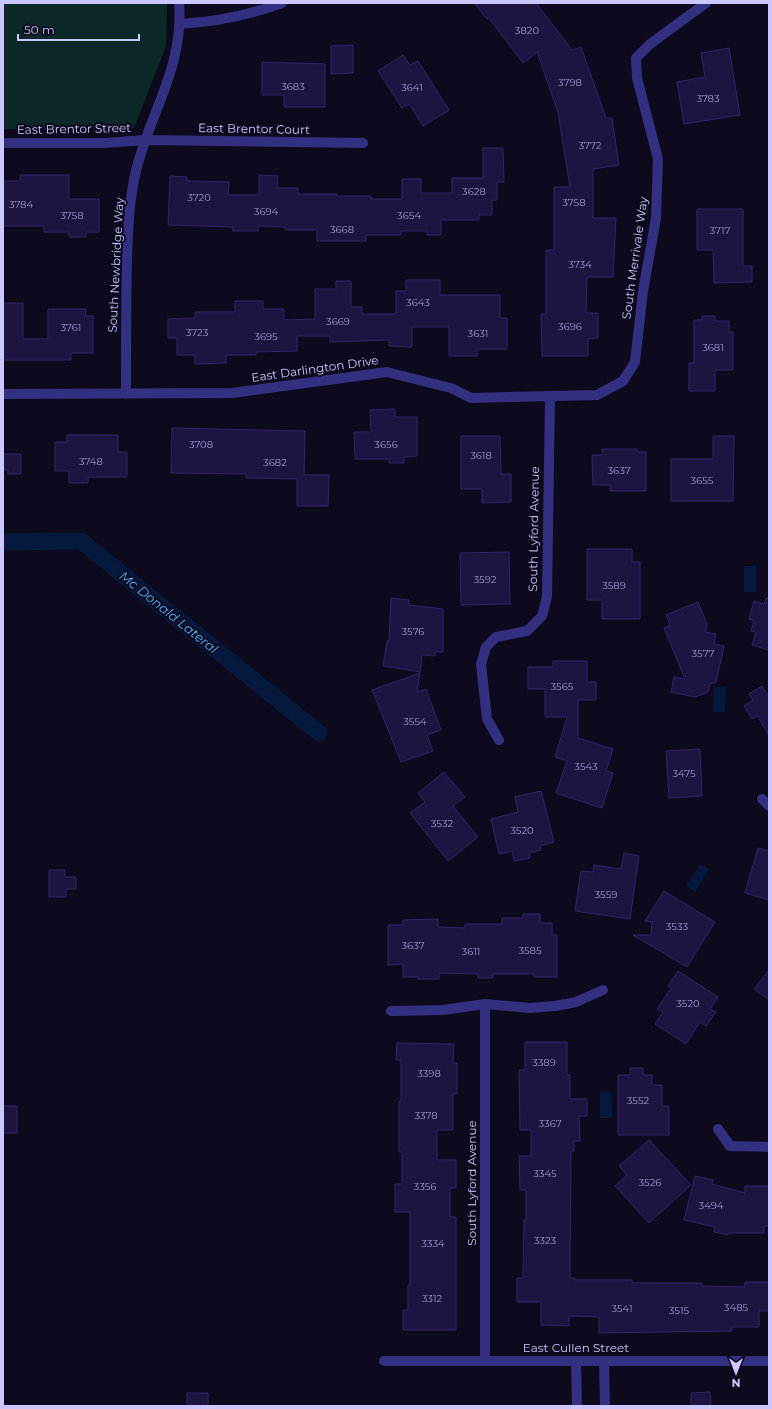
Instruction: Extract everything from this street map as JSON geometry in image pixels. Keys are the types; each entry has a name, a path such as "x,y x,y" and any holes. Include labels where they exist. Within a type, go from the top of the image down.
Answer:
{"street":[{"name":"South Newbridge Way","path":"126,394 125,312 130,207 136,172 145,140 174,63 180,24 179,3"},
{"path":"180,24 208,23 264,10 282,3"},
{"name":"South Merrivale Way","path":"623,381 635,362 644,291 656,218 658,159 637,78 636,58 650,44 706,3"},
{"name":"East Brentor Street","path":"3,143 105,143 145,140"},
{"name":"East Brentor Court","path":"145,140 363,143"},
{"name":"East Darlington Drive","path":"3,394 232,393 387,372 451,388 471,398 550,397 597,395 623,381"},
{"name":"South Lyford Avenue","path":"499,740 487,719 481,664 486,647 496,637 527,632 542,616 546,596 550,397"},
{"path":"391,1011 443,1010 485,1004 530,1008 555,1006 576,1002 603,990"},
{"name":"South Lyford Avenue","path":"485,1004 485,1361"},
{"path":"718,1129 730,1146 769,1147"},
{"name":"East Cullen Street","path":"384,1361 769,1361"},
{"path":"576,1361 577,1406"},
{"path":"604,1361 605,1406"}],"green space":[{"path":"3,3 167,3 166,46 134,128 3,129"}],"water":[{"path":"744,566 756,566 756,592 744,592"},
{"path":"714,687 726,687 725,712 713,712"},
{"path":"700,864 709,869 695,892 686,886"},
{"path":"600,1092 611,1092 612,1118 600,1118"}],"building":[{"path":"474,3 536,3 572,50 581,47 606,118 612,118 619,165 593,169 593,218 616,218 613,277 587,277 586,313 598,313 598,338 588,339 588,356 542,356 541,314 546,314 546,250 554,250 554,187 570,187 558,112 537,52 523,63 489,18 487,19"},
{"path":"353,45 353,73 331,74 331,46"},
{"path":"729,48 740,115 684,124 677,82 705,77 701,53"},
{"path":"403,55 410,65 418,61 449,110 423,126 409,104 402,108 378,71"},
{"path":"262,62 325,64 325,107 284,107 284,95 262,95"},
{"path":"483,148 503,148 504,182 497,182 497,200 492,200 492,215 479,215 479,220 441,220 441,235 427,235 427,231 401,231 401,235 366,235 366,241 317,241 317,230 285,230 285,227 258,226 258,231 233,231 233,227 168,225 170,176 187,177 187,181 229,182 228,195 259,195 259,175 278,176 277,188 298,188 298,194 337,194 337,196 371,196 371,199 402,199 402,179 421,179 421,193 452,193 452,178 483,178"},
{"path":"20,175 69,175 69,199 99,199 99,232 86,232 86,237 69,237 69,232 44,232 44,226 3,226 3,181 20,181"},
{"path":"697,209 743,209 743,266 752,266 752,282 714,283 713,250 697,250"},
{"path":"406,280 440,280 440,295 500,295 500,318 507,318 507,349 477,349 477,356 449,356 449,327 412,327 412,347 389,346 389,340 330,342 330,336 297,336 297,351 256,352 256,355 226,355 226,363 195,364 195,355 177,355 177,338 168,338 168,319 195,318 195,312 235,312 235,301 263,301 263,309 284,309 284,320 315,319 315,289 336,289 336,281 351,281 351,307 362,307 362,314 396,314 396,291 406,291"},
{"path":"3,303 23,303 23,339 48,339 48,309 86,309 85,316 93,316 93,353 71,353 71,360 3,360"},
{"path":"702,316 715,316 715,321 729,321 729,332 733,332 733,370 715,370 715,391 689,391 689,363 694,363 694,320 702,320"},
{"path":"395,409 395,417 417,417 417,456 404,457 404,463 389,463 389,459 355,459 354,432 371,432 370,410"},
{"path":"172,428 305,431 304,475 329,475 328,506 297,506 297,479 246,478 246,474 171,473"},
{"path":"67,435 118,435 118,452 127,452 127,477 88,477 88,483 69,483 69,471 55,471 55,442 67,442"},
{"path":"461,436 500,436 501,474 511,474 511,502 482,503 482,489 461,489"},
{"path":"713,436 734,436 733,501 671,501 671,459 713,459"},
{"path":"602,449 637,449 637,452 646,452 646,491 610,491 610,485 593,485 592,455 602,455"},
{"path":"3,454 21,454 21,474 8,474 8,470 3,470"},
{"path":"587,549 632,549 632,562 640,562 640,619 602,619 602,600 587,600"},
{"path":"509,552 510,604 461,605 460,553"},
{"path":"391,598 409,600 409,605 443,609 443,652 435,652 435,656 422,655 420,672 383,666 387,641 389,641"},
{"path":"766,598 769,599 769,650 752,645 756,632 751,631 754,621 749,619 754,601 764,604"},
{"path":"698,602 707,624 705,632 716,634 714,644 724,646 716,682 710,684 708,692 695,697 671,692 674,677 685,679 664,628 670,626 666,615"},
{"path":"553,661 587,661 587,682 596,682 596,700 578,700 578,738 613,749 606,771 613,773 602,808 556,793 567,761 555,757 567,717 545,717 545,689 528,689 528,667 553,667"},
{"path":"420,673 417,692 426,689 441,730 427,735 433,751 401,762 372,690"},
{"path":"762,686 769,697 769,735 757,716 752,719 744,706 753,700 749,694"},
{"path":"700,749 702,796 669,798 666,751"},
{"path":"444,772 465,797 453,806 478,837 448,861 410,813 425,802 418,793"},
{"path":"541,791 554,842 540,846 541,850 529,853 530,858 514,861 512,851 499,854 491,819 518,812 515,797"},
{"path":"758,848 769,851 769,900 745,893"},
{"path":"624,853 639,856 630,919 575,911 581,871 593,872 594,865 621,869"},
{"path":"49,870 65,870 65,877 76,877 76,889 66,889 66,897 49,897"},
{"path":"664,891 715,922 687,967 633,935 651,935 652,922 645,921"},
{"path":"523,914 540,914 540,923 552,923 552,935 557,935 557,977 534,977 534,974 493,974 493,978 478,978 478,974 439,973 439,979 418,979 418,977 403,977 403,964 388,965 388,925 403,925 403,920 438,919 438,927 465,928 465,924 502,924 502,918 523,918"},
{"path":"769,970 769,1000 754,989"},
{"path":"678,971 718,997 710,1009 716,1012 706,1026 700,1022 686,1044 655,1024 663,1012 657,1009 671,988 668,986"},
{"path":"525,1042 567,1042 567,1075 570,1075 570,1099 587,1099 587,1116 579,1116 580,1141 574,1141 574,1151 571,1151 570,1278 575,1278 575,1280 632,1280 632,1283 702,1283 702,1286 745,1287 745,1282 769,1282 769,1311 759,1311 759,1327 732,1327 732,1331 599,1333 599,1317 569,1316 569,1326 541,1325 541,1302 517,1302 517,1278 523,1278 524,1220 526,1220 526,1190 520,1190 519,1156 531,1156 531,1130 520,1130 519,1070 525,1070"},
{"path":"397,1043 454,1044 453,1063 457,1063 457,1094 453,1094 453,1130 437,1130 437,1160 456,1160 456,1188 450,1188 450,1217 456,1217 456,1330 403,1330 403,1310 408,1310 408,1285 410,1285 410,1212 395,1212 395,1184 402,1184 402,1152 399,1152 401,1060 396,1060"},
{"path":"630,1068 643,1068 643,1075 652,1075 652,1085 662,1085 662,1106 669,1106 669,1135 618,1135 618,1075 630,1075"},
{"path":"3,1106 17,1106 17,1133 3,1133"},
{"path":"649,1140 691,1185 649,1223 615,1186 627,1175 619,1166"},
{"path":"695,1176 713,1180 712,1184 745,1193 745,1186 769,1186 769,1226 764,1226 764,1233 728,1233 728,1235 714,1232 715,1227 684,1220"},
{"path":"710,1392 711,1406 691,1406 691,1393"},
{"path":"187,1393 208,1393 208,1406 187,1406"}],"waterway":[{"name":"Mc Donald Lateral","path":"3,542 81,541 319,733"}]}
